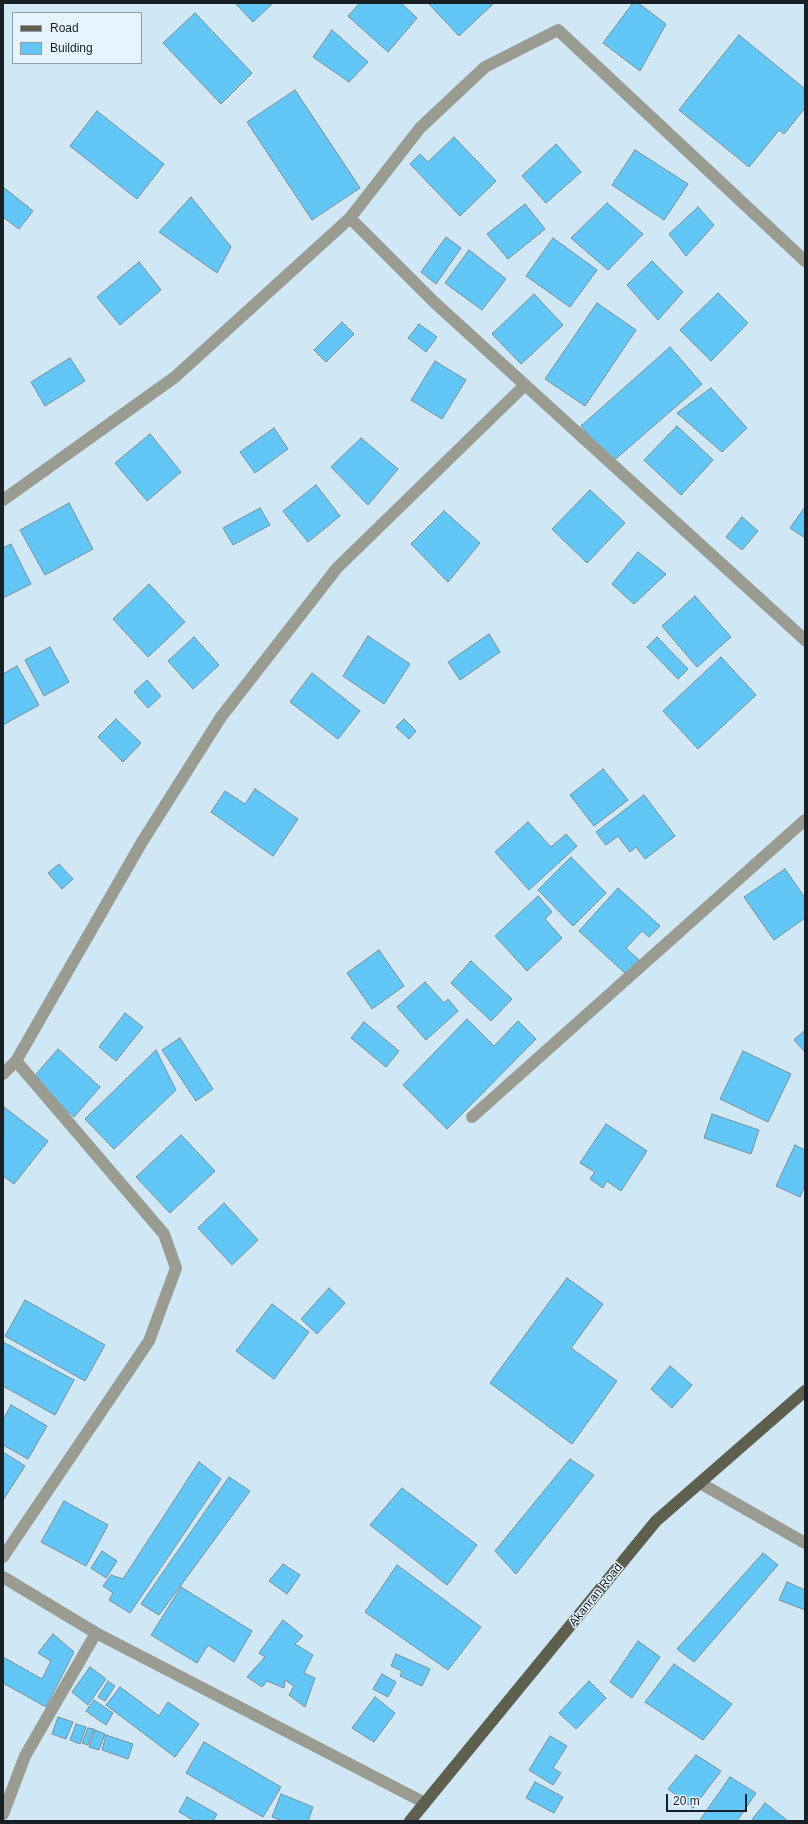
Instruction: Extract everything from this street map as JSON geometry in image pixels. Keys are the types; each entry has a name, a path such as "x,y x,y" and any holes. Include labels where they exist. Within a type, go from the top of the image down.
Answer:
{"main road":[{"name":"Akanran Road","path":"410,1821 656,1521 805,1391"}],"street":[{"path":"3,500 175,377 350,218 420,128 485,67 558,30 805,260"},
{"path":"350,218 434,302 805,640"},
{"path":"3,1074 16,1061 142,842 220,717 337,568 525,386"},
{"path":"472,1117 805,820"},
{"path":"3,1557 149,1341 176,1268 164,1234 16,1061"},
{"path":"700,1483 805,1543"},
{"path":"3,1577 96,1633 425,1803"},
{"path":"3,1814 25,1756 96,1633"}],"building":[{"path":"235,3 273,3 253,22"},
{"path":"360,3 401,3 417,18 388,52 348,16"},
{"path":"428,3 492,3 493,4 459,36"},
{"path":"633,3 638,3 666,24 640,71 603,43"},
{"path":"195,13 252,73 221,104 163,43"},
{"path":"332,30 368,62 349,82 313,57"},
{"path":"739,35 805,89 805,108 784,134 779,130 749,167 679,110"},
{"path":"295,90 360,188 312,220 247,122"},
{"path":"97,111 164,164 137,199 70,146"},
{"path":"454,137 496,181 460,216 410,164 420,154 428,162"},
{"path":"556,144 581,172 546,203 522,176"},
{"path":"635,150 688,184 664,220 612,185"},
{"path":"3,187 33,211 19,229 3,217"},
{"path":"191,197 231,247 217,273 159,232"},
{"path":"607,203 643,234 608,270 571,238"},
{"path":"525,204 545,229 508,259 487,234"},
{"path":"698,207 714,225 686,256 669,234"},
{"path":"446,237 461,248 436,284 421,272"},
{"path":"553,238 597,270 570,307 526,276"},
{"path":"469,250 506,279 482,310 445,283"},
{"path":"652,261 683,292 658,320 627,285"},
{"path":"139,262 161,290 120,325 97,297"},
{"path":"718,293 748,323 711,361 680,330"},
{"path":"534,294 563,325 521,364 492,334"},
{"path":"597,303 636,330 585,406 545,379"},
{"path":"342,322 354,334 326,362 314,350"},
{"path":"419,324 437,337 426,352 408,338"},
{"path":"670,347 702,384 612,462 581,426"},
{"path":"70,358 85,381 45,406 31,382"},
{"path":"435,361 466,380 442,419 411,400"},
{"path":"711,388 747,428 722,452 677,413"},
{"path":"677,426 713,460 681,495 644,460"},
{"path":"274,428 288,449 255,473 240,452"},
{"path":"150,434 181,472 147,501 115,463"},
{"path":"361,438 398,469 368,505 331,467"},
{"path":"316,485 340,516 308,542 283,511"},
{"path":"590,490 625,523 587,563 552,529"},
{"path":"69,503 93,549 45,575 20,530"},
{"path":"805,507 805,538 790,528"},
{"path":"260,508 270,525 233,545 223,528"},
{"path":"444,511 480,543 448,582 411,544"},
{"path":"742,517 758,531 742,550 726,537"},
{"path":"11,544 31,584 3,598 3,548"},
{"path":"638,552 666,574 634,604 612,584"},
{"path":"149,584 185,622 148,657 113,619"},
{"path":"695,596 731,637 697,667 662,626"},
{"path":"489,634 500,652 460,680 448,662"},
{"path":"368,636 410,664 384,704 343,676"},
{"path":"194,637 219,665 193,689 168,661"},
{"path":"657,637 688,669 678,679 647,647"},
{"path":"50,647 69,682 44,696 25,660"},
{"path":"721,657 756,695 698,749 663,711"},
{"path":"17,666 39,705 3,725 3,674"},
{"path":"312,673 360,711 338,739 290,702"},
{"path":"147,680 161,696 148,708 134,692"},
{"path":"116,719 141,743 123,762 98,737"},
{"path":"404,719 416,731 409,739 396,727"},
{"path":"603,769 628,800 594,826 570,795"},
{"path":"255,789 298,819 273,856 211,812 225,791 245,804"},
{"path":"644,795 675,836 645,859 636,847 630,852 618,836 606,845 596,832"},
{"path":"528,822 551,847 566,834 577,846 529,890 495,852"},
{"path":"571,857 606,893 573,926 538,890"},
{"path":"59,864 73,879 62,889 48,873"},
{"path":"785,869 805,898 805,918 774,940 744,897"},
{"path":"618,888 660,926 649,937 642,931 626,948 639,960 626,974 579,931"},
{"path":"538,896 552,912 545,919 562,938 527,971 495,936"},
{"path":"379,950 404,986 372,1009 347,973"},
{"path":"471,961 512,999 491,1021 451,983"},
{"path":"425,982 444,1003 448,999 458,1011 426,1040 397,1007"},
{"path":"125,1013 143,1027 116,1061 99,1047"},
{"path":"467,1019 494,1046 518,1021 536,1039 447,1129 403,1085"},
{"path":"364,1022 399,1051 386,1067 351,1038"},
{"path":"805,1030 805,1052 794,1040"},
{"path":"180,1038 213,1089 196,1101 162,1050"},
{"path":"58,1049 100,1087 74,1117 32,1079"},
{"path":"156,1050 176,1090 114,1149 85,1119"},
{"path":"743,1051 791,1074 768,1122 720,1099"},
{"path":"4,1107 48,1141 14,1184 3,1176"},
{"path":"712,1114 759,1130 751,1154 704,1138"},
{"path":"606,1124 647,1151 621,1191 607,1181 603,1188 590,1179 595,1172 580,1163"},
{"path":"181,1135 215,1171 170,1213 136,1177"},
{"path":"795,1145 805,1150 805,1185 800,1197 776,1186"},
{"path":"224,1203 258,1240 232,1265 198,1228"},
{"path":"567,1278 603,1304 571,1348 617,1381 572,1444 490,1383"},
{"path":"329,1288 345,1303 317,1334 301,1319"},
{"path":"25,1300 105,1345 85,1381 5,1336"},
{"path":"272,1304 309,1332 274,1379 236,1351"},
{"path":"3,1342 74,1380 55,1415 3,1386"},
{"path":"670,1366 692,1385 672,1408 651,1389"},
{"path":"11,1405 47,1426 28,1459 3,1445 3,1420"},
{"path":"3,1452 25,1466 3,1500"},
{"path":"570,1459 594,1475 516,1574 495,1551"},
{"path":"199,1462 221,1479 130,1613 109,1600 113,1593 103,1586 111,1575 123,1579"},
{"path":"229,1477 250,1491 159,1615 141,1604"},
{"path":"402,1488 477,1545 447,1585 370,1525"},
{"path":"64,1501 108,1525 86,1566 41,1542"},
{"path":"102,1551 117,1561 106,1578 91,1568"},
{"path":"763,1553 778,1565 694,1662 677,1649"},
{"path":"283,1564 300,1575 287,1594 269,1581"},
{"path":"397,1565 481,1627 448,1670 365,1612"},
{"path":"787,1582 805,1590 805,1610 779,1600"},
{"path":"181,1587 252,1631 234,1662 208,1645 197,1663 151,1635"},
{"path":"283,1620 303,1636 295,1644 313,1655 304,1673 315,1678 305,1707 289,1695 294,1686 285,1680 284,1688 267,1681 262,1687 247,1677 265,1657 259,1653"},
{"path":"53,1634 74,1652 46,1707 3,1683 3,1657 42,1679 51,1661 38,1653"},
{"path":"638,1641 660,1657 632,1698 610,1682"},
{"path":"396,1654 430,1669 422,1686 400,1676 402,1671 391,1666"},
{"path":"674,1664 732,1704 703,1740 645,1702"},
{"path":"90,1667 106,1679 88,1705 72,1692"},
{"path":"382,1674 396,1682 388,1697 373,1689"},
{"path":"108,1681 115,1686 105,1701 98,1697"},
{"path":"589,1681 606,1698 576,1729 559,1713"},
{"path":"120,1687 159,1716 168,1702 199,1724 175,1757 106,1705"},
{"path":"375,1697 395,1713 374,1742 352,1728"},
{"path":"94,1700 113,1713 106,1725 86,1711"},
{"path":"58,1717 73,1722 66,1739 52,1734"},
{"path":"76,1724 86,1727 80,1744 70,1740"},
{"path":"88,1728 94,1729 88,1745 82,1743"},
{"path":"95,1730 105,1734 99,1750 89,1747"},
{"path":"106,1735 133,1744 128,1759 102,1750"},
{"path":"550,1736 567,1746 553,1768 561,1773 553,1785 529,1770"},
{"path":"204,1742 281,1787 263,1817 186,1773"},
{"path":"696,1755 721,1771 693,1808 668,1789"},
{"path":"730,1777 756,1793 737,1821 701,1821 700,1820"},
{"path":"535,1782 563,1797 554,1813 526,1798"},
{"path":"281,1794 313,1807 308,1821 283,1821 272,1817"},
{"path":"187,1797 217,1814 213,1821 195,1821 179,1812"},
{"path":"765,1803 788,1821 751,1821"}]}
